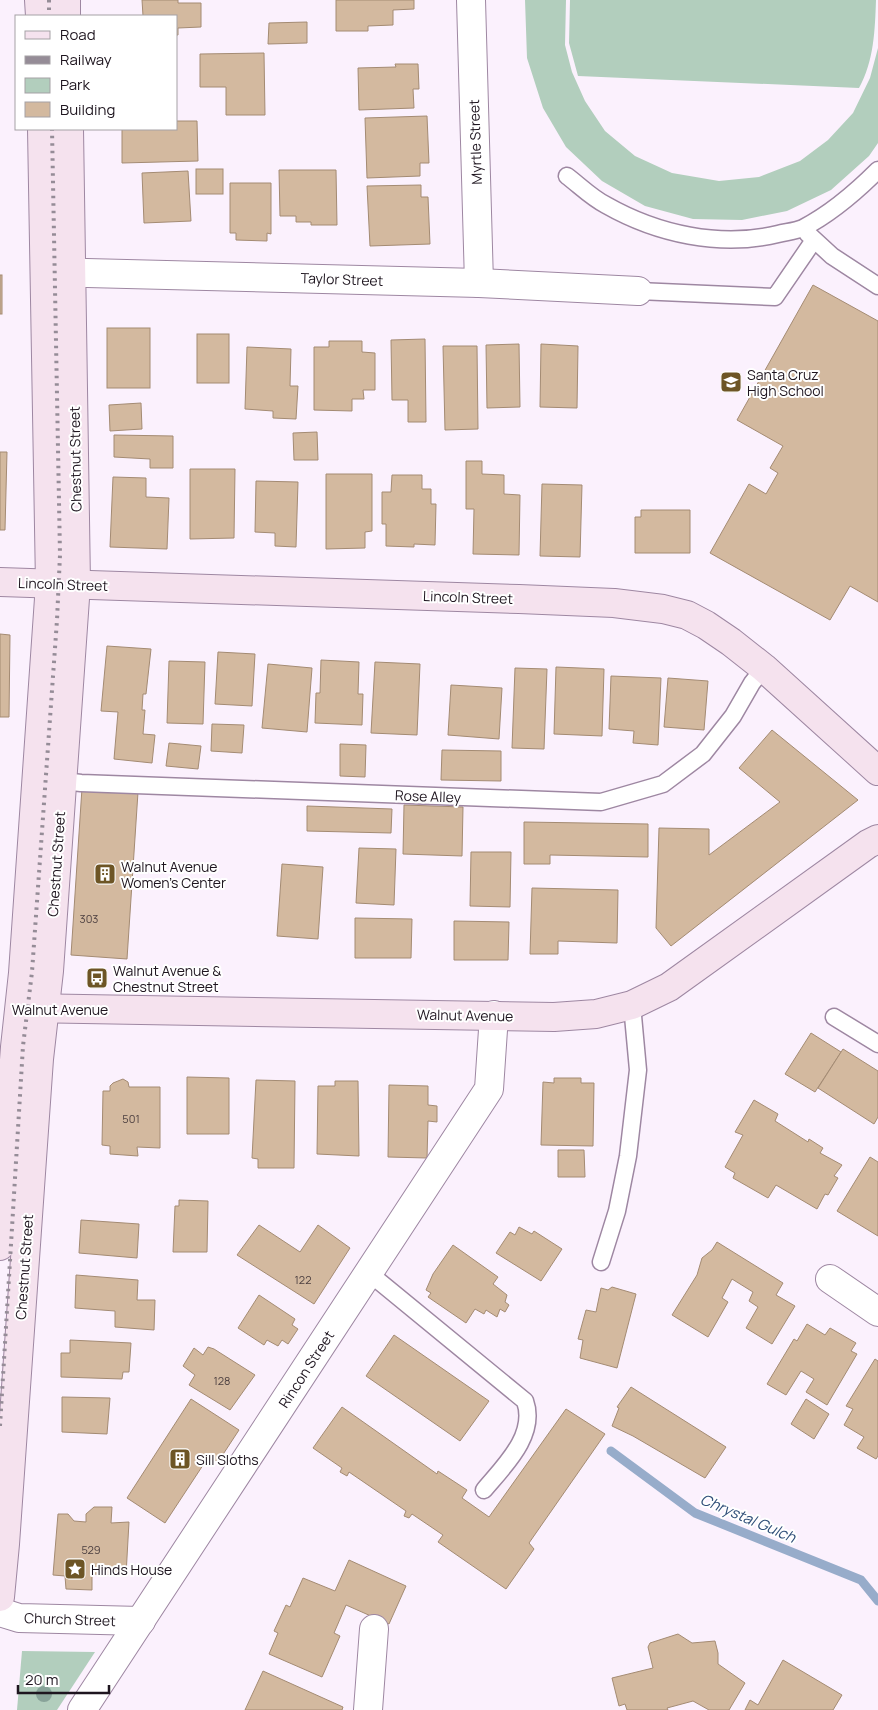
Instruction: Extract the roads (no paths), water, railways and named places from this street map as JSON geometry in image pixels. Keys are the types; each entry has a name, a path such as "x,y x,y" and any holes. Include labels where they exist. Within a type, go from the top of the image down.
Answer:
{"main road":[{"path":"39,0 40,15"},
{"path":"66,0 66,15"},
{"name":"Chestnut Street","path":"42,130 46,272 61,584"},
{"name":"Chestnut Street","path":"0,1246 24,967 49,779 61,584 72,272 69,130"},
{"name":"Lincoln Street","path":"0,582 614,603 663,609 687,615 706,624 764,668 878,771"},
{"name":"Walnut Avenue","path":"21,1009 562,1017 596,1014 632,1005 669,987 868,844 878,839"},
{"name":"Chestnut Street","path":"0,1597 5,1544 21,1009"}],"street":[{"name":"Myrtle Street","path":"471,0 479,283"},
{"name":"Taylor Street","path":"46,272 479,283 638,290"},
{"name":"Rincon Street","path":"82,1710 489,1089 494,1016"},
{"path":"830,1279 878,1312"},
{"name":"Church Street","path":"0,1612 19,1618 142,1620"},
{"path":"368,1710 374,1629"}],"lane":[{"path":"567,176 604,205 641,222 682,235 729,240 763,238 802,229 836,208 878,170"},
{"path":"802,229 832,256 878,286"},
{"path":"638,290 775,297 814,240"},
{"name":"Rose Alley","path":"49,779 81,783 601,802 663,784 703,754 733,716 752,683 764,668"},
{"path":"601,1262 617,1211 628,1156 638,1070 632,1005"},
{"path":"834,1017 878,1044"},
{"path":"369,1273 525,1401 528,1409 528,1420 524,1437 510,1459 484,1490"}],"waterway":[{"name":"Chrystal Gulch","path":"611,1451 695,1513 861,1580 878,1601"}],"railway":[{"path":"49,0 49,15"},
{"path":"0,1426 23,1046 32,972 60,555 52,130"}],"place":[{"name":"Santa Cruz High School","path":"731,382"},
{"name":"Walnut Avenue Women's Center","path":"105,874"},
{"name":"Walnut Avenue & Chestnut Street","path":"97,978"},
{"name":"Sill Sloths","path":"180,1459"},
{"name":"Hinds House","path":"75,1569"}]}
